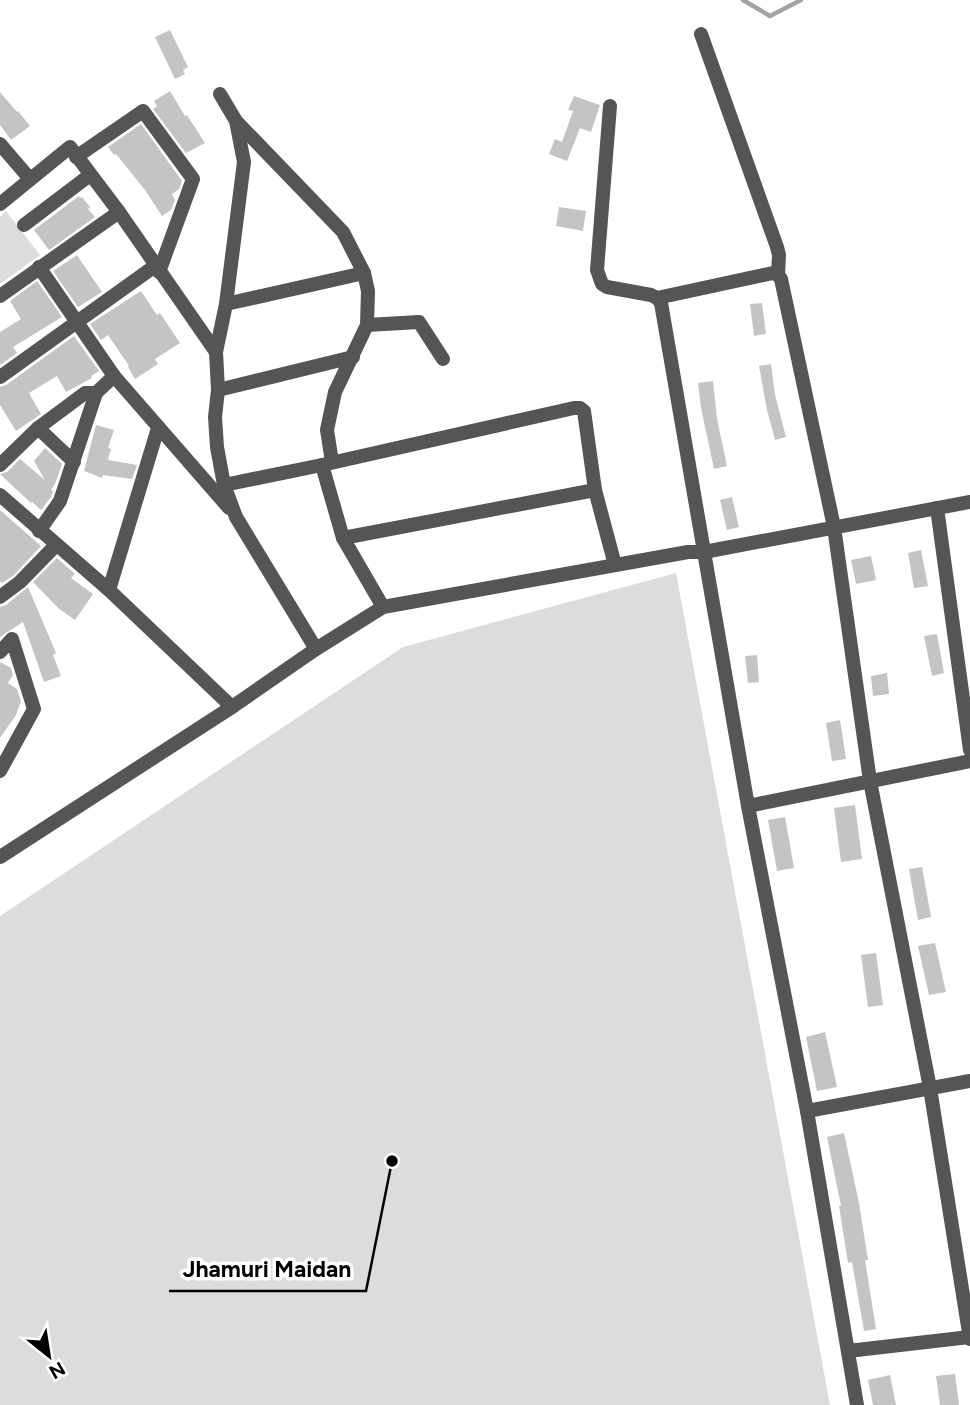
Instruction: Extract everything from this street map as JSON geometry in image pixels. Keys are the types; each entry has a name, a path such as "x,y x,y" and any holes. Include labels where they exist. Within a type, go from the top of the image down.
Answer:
{"street":[{"path":"701,34 779,255 778,275 834,527 870,781 930,1088 970,1338 848,1351"},
{"path":"220,94 236,121 343,232 364,273 368,291 367,325 335,392 327,430 327,464 343,538 383,607"},
{"path":"610,106 597,270 602,284 607,287 651,295 661,303 748,806 807,1111 857,1405"},
{"path":"0,377 157,269 193,178 143,111 76,157"},
{"path":"236,121 244,162 226,304 216,352 218,390 215,417 224,485 236,517"},
{"path":"0,144 30,179"},
{"path":"0,204 70,147 216,352"},
{"path":"24,225 90,175"},
{"path":"0,296 118,212"},
{"path":"39,267 114,376 236,517 316,649"},
{"path":"226,304 364,273"},
{"path":"657,298 774,273 778,275"},
{"path":"367,325 419,322 443,359"},
{"path":"218,390 353,357"},
{"path":"39,531 60,501 96,393 114,376"},
{"path":"0,465 38,428 85,393 96,393"},
{"path":"224,485 579,408 584,411 595,490 615,565"},
{"path":"38,428 74,462"},
{"path":"109,590 158,428"},
{"path":"343,538 595,490"},
{"path":"0,495 109,590 232,708"},
{"path":"0,857 383,607 688,552 704,552 970,502"},
{"path":"937,508 970,750"},
{"path":"0,597 56,545"},
{"path":"0,652 12,639 34,709 0,771"},
{"path":"748,806 970,761"},
{"path":"807,1111 970,1081"}],"shaded area":[{"path":"6,211 40,255 0,284 0,217"},
{"path":"676,573 830,1405 0,1405 0,916 403,647"}],"building":[{"path":"170,30 188,67 183,70 185,74 175,79 155,37"},
{"path":"170,91 205,143 186,153 153,109 157,106 154,101"},
{"path":"0,92 30,126 11,140 0,125"},
{"path":"574,96 600,105 591,132 580,128 567,161 549,154 555,139 562,142 573,111 568,110"},
{"path":"141,124 182,181 179,189 172,194 175,200 171,210 162,216 145,190 108,147"},
{"path":"79,196 95,217 49,250 34,230"},
{"path":"559,207 586,211 583,231 556,226"},
{"path":"77,255 102,292 78,307 53,271"},
{"path":"37,281 62,317 13,347 17,353 0,365 0,332 21,319 10,301"},
{"path":"141,291 180,343 155,359 158,364 135,379 108,335 101,340 90,324"},
{"path":"762,303 766,334 754,336 750,304"},
{"path":"74,336 99,371 91,376 92,378 66,392 57,376 29,393 41,414 16,431 0,405 0,387"},
{"path":"771,364 775,395 786,437 775,440 759,366"},
{"path":"713,381 717,419 727,466 714,469 698,383"},
{"path":"96,425 114,430 108,448 111,449 108,460 137,465 132,479 103,475 102,478 84,471"},
{"path":"45,448 62,464 51,490 51,497 41,510 0,474 7,472 20,459 45,480 34,461"},
{"path":"732,497 739,527 727,530 720,500"},
{"path":"0,510 41,546 14,575 2,583 0,581"},
{"path":"921,550 928,586 914,588 908,553"},
{"path":"871,556 876,580 856,584 851,560"},
{"path":"57,558 75,574 71,578 93,594 75,620 58,608 33,582"},
{"path":"28,587 56,653 53,655 61,676 44,682 23,622 0,637 0,607"},
{"path":"937,634 944,673 932,676 924,636"},
{"path":"757,655 759,682 748,683 745,656"},
{"path":"0,662 11,668 13,675 8,683 17,689 21,701 16,715 0,738"},
{"path":"887,673 889,694 873,696 871,676"},
{"path":"840,720 846,759 832,761 826,723"},
{"path":"855,805 862,859 841,862 834,808"},
{"path":"785,817 794,868 777,871 768,820"},
{"path":"922,867 931,917 918,920 909,869"},
{"path":"935,943 946,992 929,995 918,946"},
{"path":"876,953 883,1005 868,1007 861,955"},
{"path":"825,1032 837,1087 817,1091 806,1037"},
{"path":"844,1133 859,1203 876,1329 864,1331 852,1262 848,1263 841,1206 827,1137"},
{"path":"955,1374 959,1405 940,1405 936,1376"},
{"path":"890,1375 896,1405 873,1405 868,1380"}],"waterway":[{"path":"743,0 770,16 801,0"}],"place":[{"name":"Jhamuri Maidan","path":"392,1161"}]}
